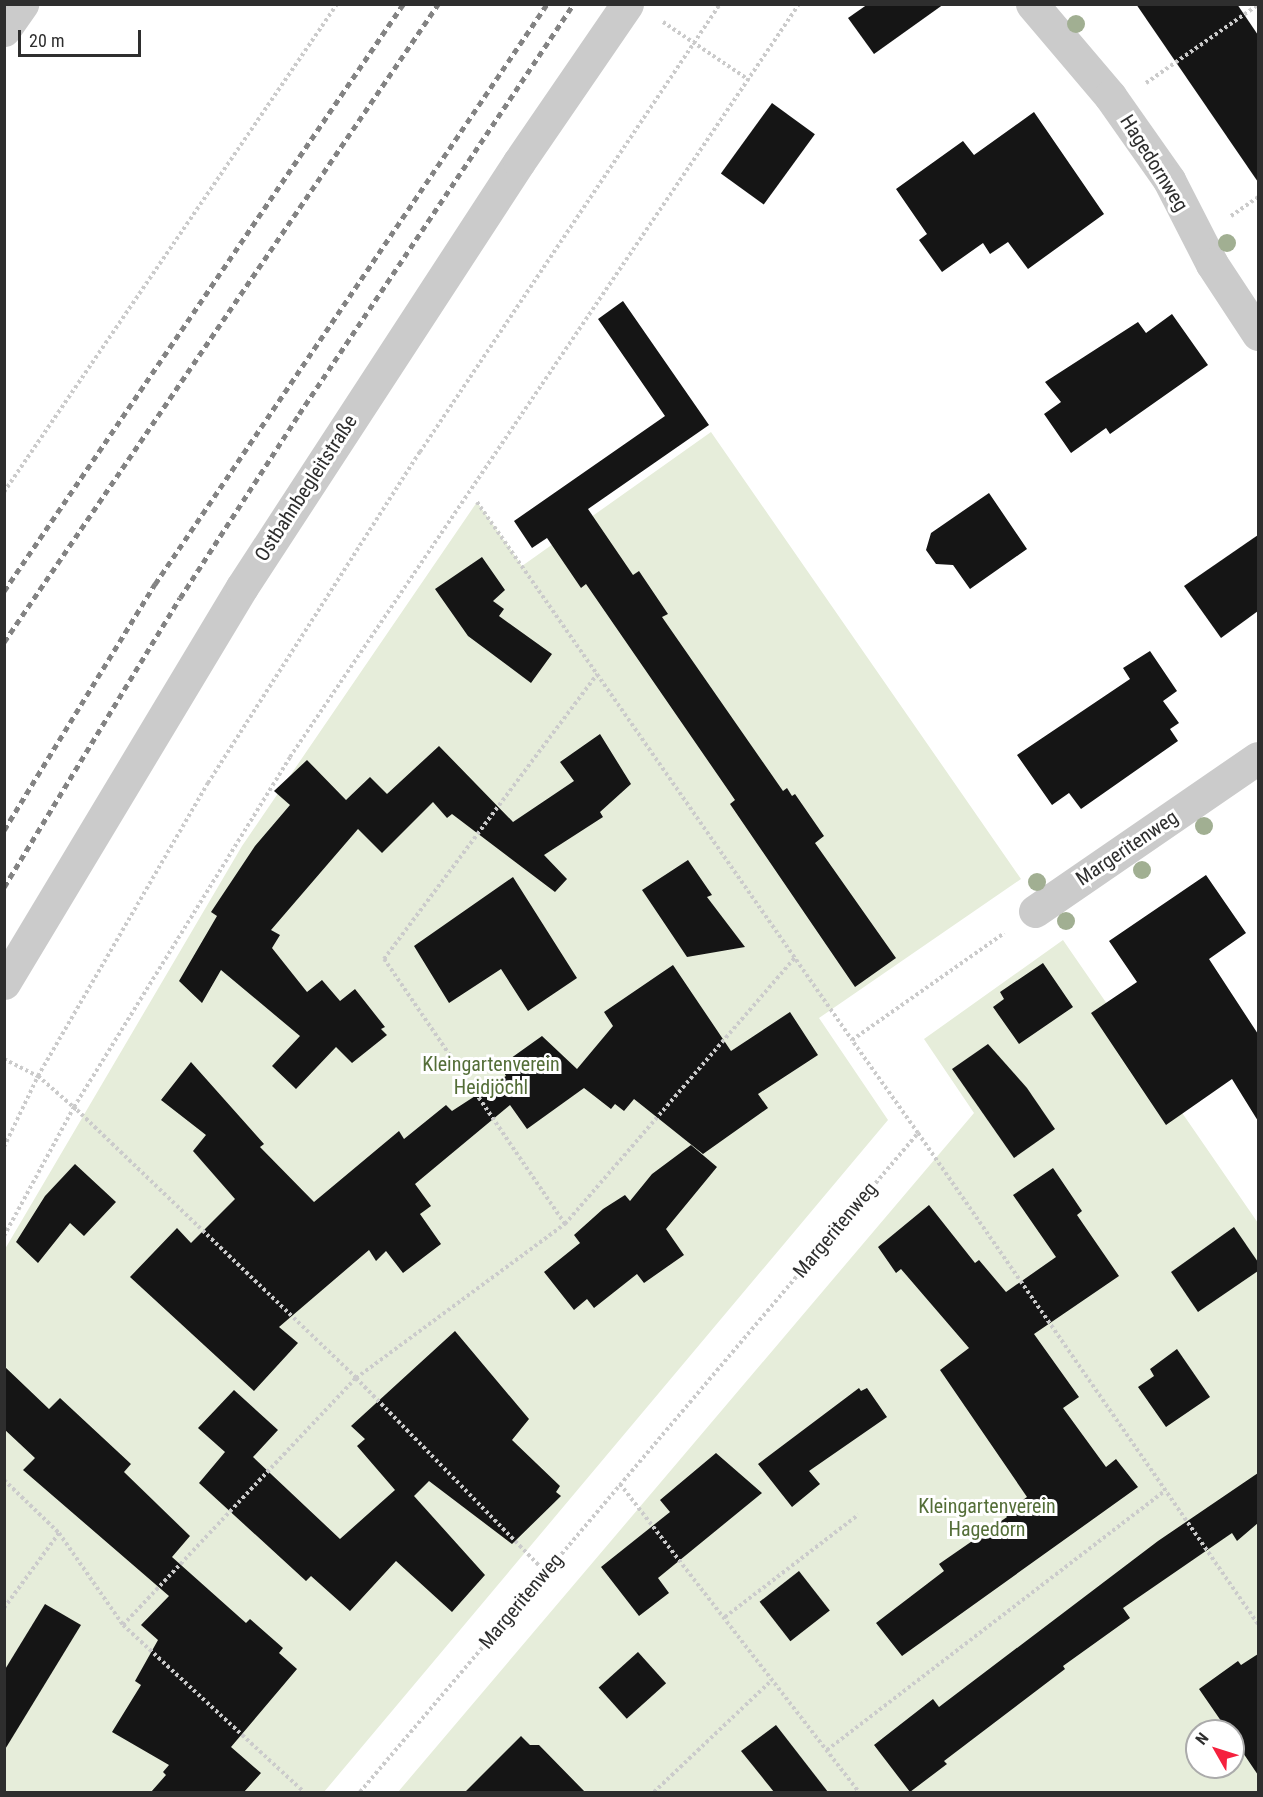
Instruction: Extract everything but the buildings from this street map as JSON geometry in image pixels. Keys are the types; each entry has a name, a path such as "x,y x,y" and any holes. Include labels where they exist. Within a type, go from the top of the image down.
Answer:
{"street":[{"path":"4,30 22,4"},
{"name":"Ostbahnbegleitstraße","path":"4,984 242,588 512,171 627,4"},
{"name":"Hagedornweg","path":"1032,4 1116,104 1169,180 1212,264 1258,334"},
{"name":"Margeritenweg","path":"1035,911 1258,758"}],"path":[{"path":"4,492 337,4"},
{"path":"4,1147 38,1077 208,783 420,452 720,4"},
{"path":"4,1236 74,1107 290,757 799,4"},
{"path":"1116,104 1258,5"},
{"path":"663,22 749,80"},
{"path":"477,502 1258,1624"},
{"path":"565,1224 384,959 597,674"},
{"path":"852,1040 1035,911"},
{"path":"123,1625 356,1378 565,1224 795,958"},
{"path":"4,1059 38,1077 74,1107 356,1378 545,1572"},
{"name":"Margeritenweg","path":"360,1792 918,1133"},
{"path":"4,1480 59,1533 123,1625 304,1792"},
{"path":"620,1484 725,1617 770,1682 859,1792"},
{"path":"827,1750 1166,1490"},
{"path":"725,1617 858,1515"},
{"path":"4,1608 59,1533"},
{"path":"654,1792 770,1682"}],"green space":[{"name":"Kleingartenverein Heidjöchl","path":"711,432 1021,879 819,1018 888,1120 324,1792 5,1792 5,1249 242,846 477,502 522,566"},
{"name":"Kleingartenverein Hagedorn","path":"1063,940 1258,1223 1258,1792 398,1792 974,1113 924,1039"}],"railway":[{"path":"4,591 403,4"},
{"path":"4,642 438,4"},
{"path":"4,830 155,584 547,4"},
{"path":"4,887 180,598 299,414 573,4"}]}
